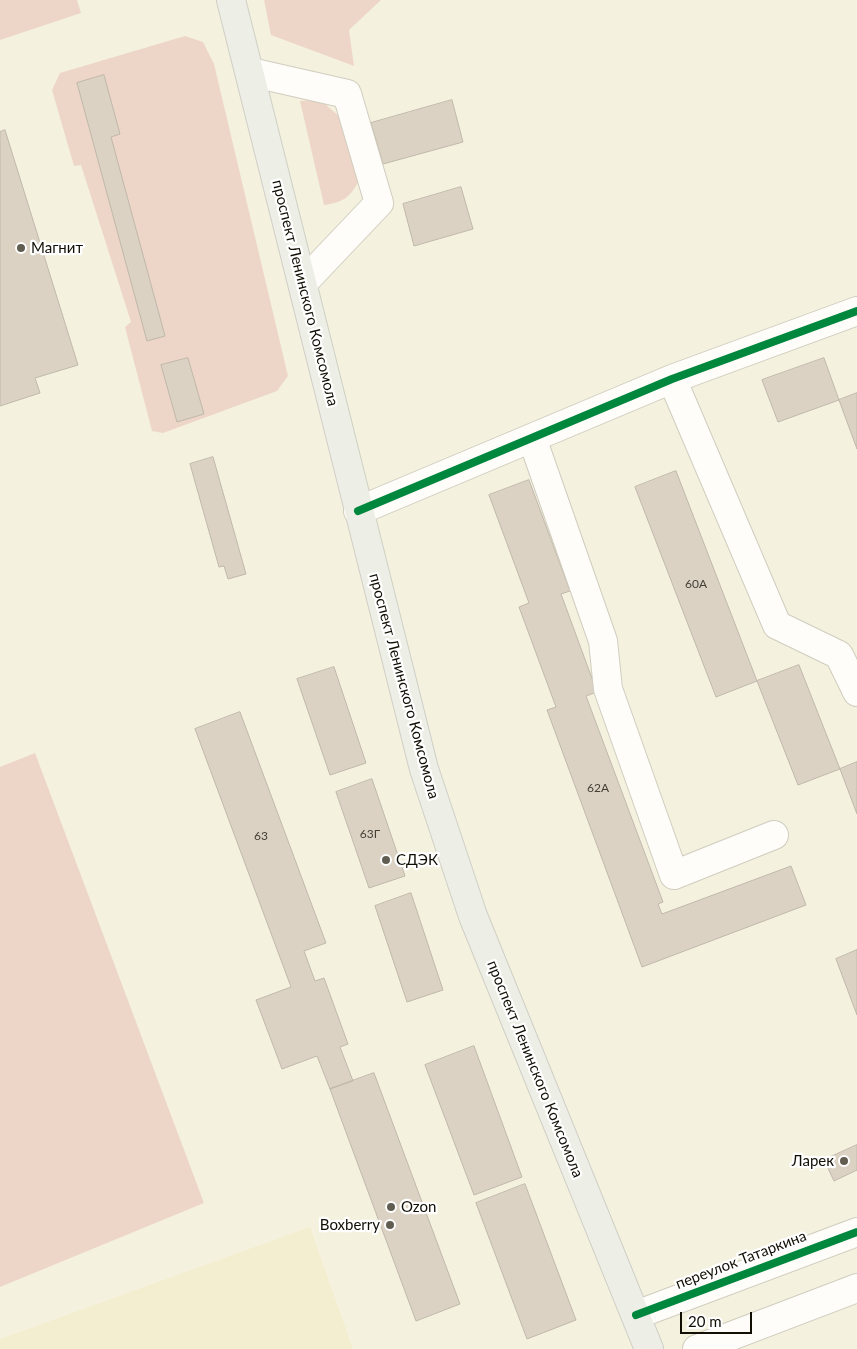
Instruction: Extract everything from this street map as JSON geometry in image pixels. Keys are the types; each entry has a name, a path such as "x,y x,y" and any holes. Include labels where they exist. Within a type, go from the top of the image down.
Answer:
{"main road":[{"name":"проспект Ленинского Комсомола","path":"230,0 250,72 358,511 424,769 473,916 649,1349"}],"street":[{"path":"250,72 346,94 379,203 303,283"},
{"path":"358,511 672,379 857,311"},
{"path":"672,379 777,625 839,655 857,692"},
{"path":"532,438 603,641 608,689 674,875 774,835"},
{"name":"переулок Татаркина","path":"636,1315 857,1232"},
{"path":"697,1349 857,1288"}],"shaded area":[{"path":"0,0 77,0 81,13 0,40"},
{"path":"264,0 381,0 349,30 354,66 271,35"},
{"path":"185,36 203,42 214,64 288,376 277,391 163,433 152,431 125,327 131,322 81,165 74,166 52,90 60,73"},
{"path":"314,100 325,104 340,117 360,179 346,198 324,205 300,101"},
{"path":"35,753 204,1203 0,1287 0,767"},
{"path":"310,1227 353,1349 0,1349 0,1339"}],"building":[{"path":"104,75 120,134 111,137 165,336 147,341 77,83"},
{"path":"452,100 463,142 383,164 371,123"},
{"name":"Магнит","path":"5,130 78,365 35,378 40,393 0,406 0,132"},
{"path":"461,187 473,229 414,246 403,204"},
{"path":"188,358 204,414 177,422 161,365"},
{"path":"824,358 839,400 778,422 762,380"},
{"path":"857,393 857,449 839,400"},
{"path":"213,457 246,574 228,579 224,566 219,567 190,464"},
{"path":"676,471 757,681 716,697 635,487"},
{"path":"529,480 570,591 561,594 597,692 586,696 663,902 658,904 662,914 791,866 806,905 642,967 547,710 556,707 519,607 529,603 489,495"},
{"path":"799,665 840,769 798,785 757,681"},
{"path":"334,667 366,763 330,775 297,679"},
{"path":"240,712 326,943 304,951 315,981 324,978 348,1044 340,1047 353,1081 330,1089 317,1056 282,1069 256,1000 291,987 195,729"},
{"path":"857,762 857,814 840,769"},
{"path":"372,779 405,876 369,888 336,792"},
{"path":"411,893 443,990 407,1002 375,906"},
{"path":"857,950 857,1015 836,959"},
{"path":"474,1046 522,1177 474,1195 425,1065"},
{"path":"374,1073 460,1304 416,1321 330,1089"},
{"path":"857,1145 857,1170 834,1181 824,1160"},
{"path":"525,1184 576,1320 527,1339 476,1203"}],"cycle path":[{"path":"358,511 672,379 857,311"},
{"path":"636,1315 857,1232"}],"place":[{"name":"Магнит","path":"21,248"},
{"name":"СДЭК","path":"386,860"},
{"name":"Ларек","path":"844,1161"},
{"name":"Ozon","path":"391,1207"},
{"name":"Boxberry","path":"390,1225"}]}
